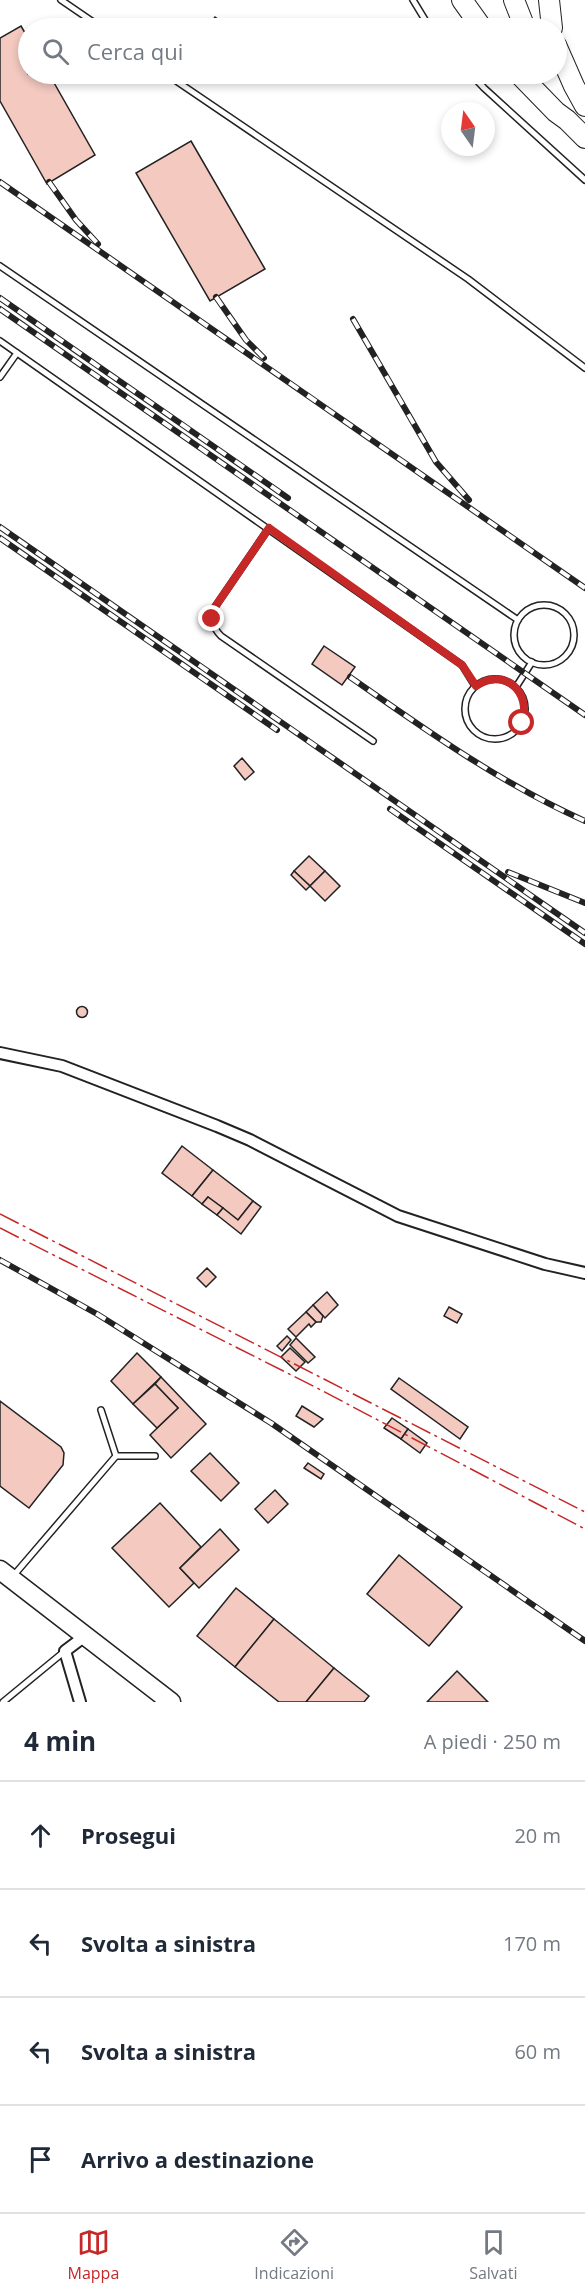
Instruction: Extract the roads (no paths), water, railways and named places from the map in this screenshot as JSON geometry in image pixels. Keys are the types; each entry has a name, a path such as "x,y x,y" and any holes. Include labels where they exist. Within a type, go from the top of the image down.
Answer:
{"highway":[{"path":"462,0 475,18"},
{"path":"501,0 508,18"},
{"path":"514,0 521,18"},
{"path":"549,0 551,18"},
{"path":"567,70 585,106"},
{"path":"529,84 556,112 576,117"},
{"path":"544,84 562,108 576,117 585,138"},
{"path":"560,84 579,112 576,117"}],"main road":[{"path":"5,1574 171,1702"}],"street":[{"path":"0,1053 62,1066 217,1126 250,1140 398,1216 544,1264 585,1273"},
{"path":"80,1702 65,1652 86,1636"}],"lane":[{"path":"62,0 88,18"},
{"path":"413,0 424,18"},
{"path":"181,84 468,279 585,368"},
{"path":"482,84 585,180"},
{"path":"0,266 518,620"},
{"path":"0,341 462,665 476,686"},
{"path":"0,377 17,353"},
{"path":"269,528 215,607 213,626 221,636 374,741"},
{"path":"543,605 561,611 573,626 573,645 560,660 551,664 541,665 532,662 518,649 515,640 518,620 525,613 543,605"},
{"path":"516,687 532,662"},
{"path":"491,679 509,682 516,687 525,704 522,723 508,736 489,738 473,729 468,721 466,702 476,686 491,679"},
{"path":"101,1410 116,1456"},
{"path":"5,1574 116,1456 155,1456"},
{"path":"3,1702 65,1652"}],"railway":[{"path":"0,182 585,588"},
{"path":"49,182 76,220 98,244"},
{"path":"216,297 246,340 264,358"},
{"path":"0,298 288,498"},
{"path":"0,309 585,715"},
{"path":"353,319 436,462 469,500"},
{"path":"0,527 585,933"},
{"path":"0,538 277,730"},
{"path":"350,677 493,773 585,821"},
{"path":"390,809 585,944"},
{"path":"508,872 585,903"},
{"path":"0,1260 97,1314 271,1423 585,1641"}]}
